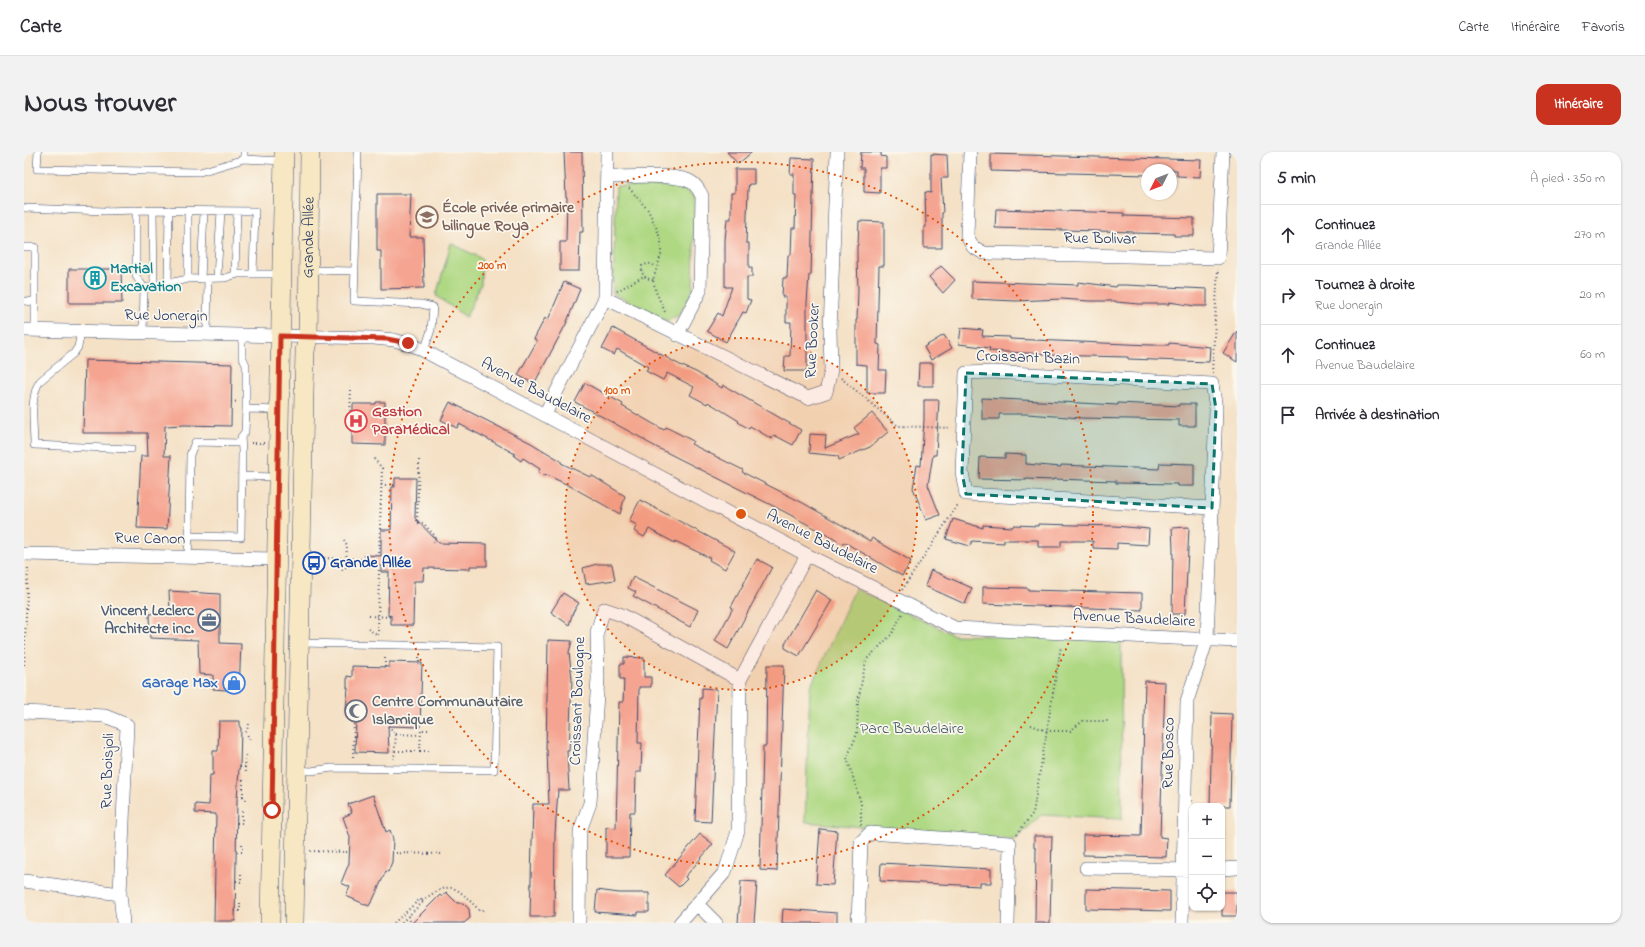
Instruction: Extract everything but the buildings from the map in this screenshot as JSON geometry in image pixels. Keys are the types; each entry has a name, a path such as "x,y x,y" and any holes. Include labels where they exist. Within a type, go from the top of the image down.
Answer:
{"main road":[{"name":"Grande Allée","path":"294,923 304,369 305,351 308,337 310,270 310,152"},
{"name":"Grande Allée","path":"270,923 284,156"}],"street":[{"path":"545,414 606,298 614,177 607,152"},
{"name":"Rue Booker","path":"606,298 677,335 808,398 826,392 831,370 830,330 836,152"},
{"name":"Rue Bolivar","path":"970,152 967,236 973,247 984,253 1218,258"},
{"path":"1218,258 1223,152"},
{"path":"614,177 678,177 691,182 697,187 702,196 700,291 677,335"},
{"name":"Rue Jonergin","path":"30,330 308,337"},
{"name":"Avenue Baudelaire","path":"308,337 387,339 408,343 545,414 807,555 955,628 1237,641"},
{"name":"Croissant Bazin","path":"966,494 962,472 966,373 992,372 1212,384"},
{"path":"1207,639 1216,409 1212,384"},
{"path":"966,494 1212,508"},
{"name":"Rue Canon","path":"26,554 276,559"},
{"path":"680,923 725,872 738,831 740,680 807,555"},
{"name":"Croissant Boulogne","path":"579,923 580,831 590,803 598,678 597,632 604,609 622,615 740,680"},
{"name":"Rue Bosco","path":"1182,923 1187,870 1187,701 1207,639"},
{"name":"Rue Boisjoli","path":"24,712 105,716 127,724 120,894 123,923"},
{"path":"858,923 861,842 870,833 1010,843 1008,923"},
{"path":"1086,868 1187,870"},
{"path":"1225,869 1237,868"},
{"path":"24,881 120,894"},
{"path":"697,904 716,923"}],"lane":[{"path":"38,152 37,169 200,172 244,156 284,156"},
{"path":"358,152 354,301 421,304 433,307 431,330 424,351"},
{"path":"24,208 104,212 136,210 255,211 253,274"},
{"path":"136,210 136,276 144,288 143,333"},
{"path":"153,210 154,286"},
{"path":"168,284 169,210"},
{"path":"188,211 188,279"},
{"path":"204,211 206,334"},
{"path":"216,278 221,211"},
{"path":"235,275 237,211"},
{"path":"24,247 35,247 35,302 30,330"},
{"path":"310,270 355,271"},
{"path":"144,288 188,279 225,278 235,275 253,274 282,274"},
{"path":"24,301 35,302"},
{"path":"81,332 78,347 74,353 40,381 37,386 33,396 34,445 131,449"},
{"path":"189,536 241,538 241,437 245,432 246,409 246,365 242,356 242,335"},
{"path":"246,409 279,410"},
{"path":"188,557 190,455 195,442 241,443"},
{"path":"242,476 278,477"},
{"path":"297,770 311,771 332,768 494,770 497,647 299,643"}],"path":[{"path":"614,177 648,210 657,229 661,242 661,255 656,267 654,280 656,292 677,335"},
{"path":"1212,384 1218,258"},
{"path":"654,280 644,276 641,273 642,266 647,263 656,267"},
{"path":"606,298 644,276"},
{"path":"831,370 898,426 964,428"},
{"path":"350,384 350,423"},
{"path":"374,459 382,468 379,556"},
{"path":"418,460 417,523 423,523 435,536 434,543"},
{"path":"381,485 395,486"},
{"path":"896,599 966,494"},
{"path":"342,570 346,567 347,559 347,545 344,540"},
{"path":"24,665 26,554"},
{"path":"314,558 365,559"},
{"path":"368,629 378,635 379,566"},
{"path":"369,616 391,617"},
{"path":"861,842 861,803 846,758 857,734 858,701 866,660 892,634 900,619"},
{"path":"1010,843 1033,812 1062,646"},
{"path":"385,650 385,667"},
{"path":"419,657 419,662"},
{"path":"351,715 349,717 354,722 353,761"},
{"path":"1031,725 1047,731 1070,731 1083,721 1109,721"},
{"path":"249,724 246,732 250,740"},
{"path":"388,726 396,734 421,735"},
{"path":"420,751 421,730 431,730"},
{"path":"396,734 395,751 431,751"},
{"path":"246,752 244,767 246,772"},
{"path":"240,763 245,762"},
{"path":"244,779 243,796 246,800"},
{"path":"238,788 243,788"},
{"path":"238,796 243,796"},
{"path":"237,823 242,823 242,809"},
{"path":"237,852 242,852 242,842"},
{"path":"309,851 349,852"},
{"path":"392,853 443,854"},
{"path":"236,881 241,882 241,872"},
{"path":"401,923 423,902 422,901 439,889 448,887 462,892 479,910 485,910"},
{"path":"394,923 420,899 422,901"},
{"path":"235,911 240,911 240,902"},
{"path":"409,916 410,923"}],"highlighted area":[{"path":"966,373 1212,384 1216,409 1212,508 966,494 962,472"}],"green space":[{"path":"616,186 680,186 695,197 693,290 679,315 667,321 613,293"},
{"path":"451,243 482,259 481,284 466,317 436,296"},
{"name":"Parc Baudelaire","path":"855,589 954,635 1121,639 1122,819 1041,815 1015,840 805,822 810,688"}],"place":[{"name":"École privée primaire bilingue Roya","path":"427,217"},
{"name":"Martial Excavation","path":"95,278"},
{"name":"Gestion ParaMédical","path":"356,421"},
{"name":"Grande Allée","path":"314,563"},
{"name":"Vincent Leclerc Architecte inc.","path":"209,620"},
{"name":"Garage Max","path":"234,683"},
{"name":"Centre Communautaire Islamique","path":"356,711"}],"route":[{"path":"272,810 280,336 374,338 408,343"}]}
